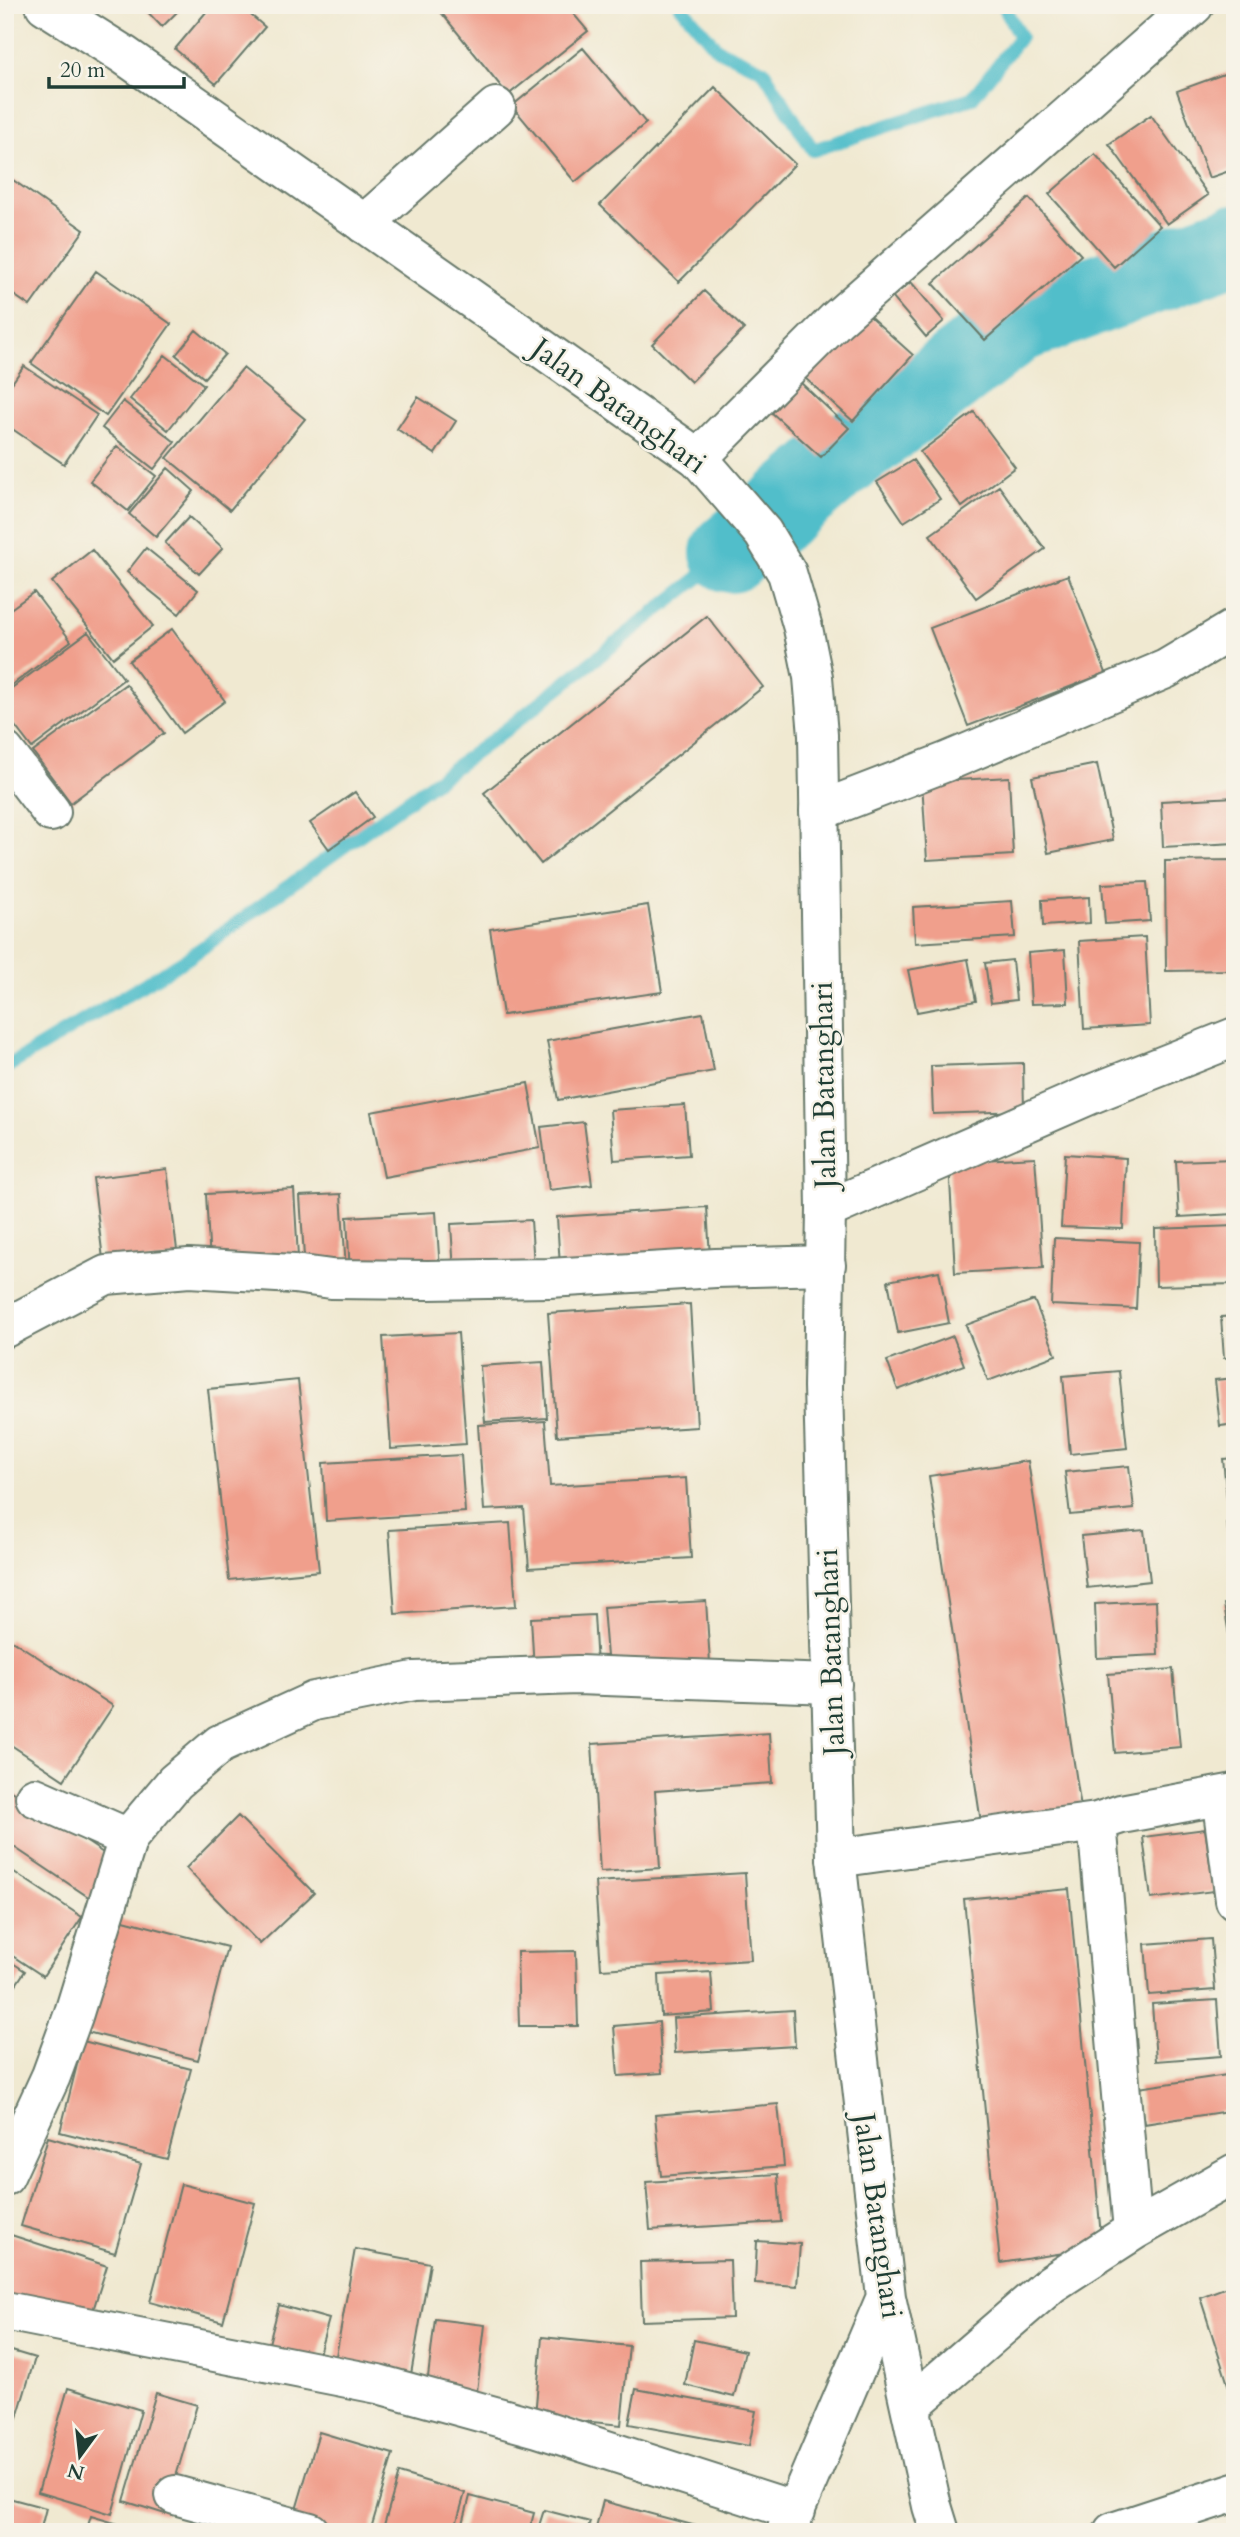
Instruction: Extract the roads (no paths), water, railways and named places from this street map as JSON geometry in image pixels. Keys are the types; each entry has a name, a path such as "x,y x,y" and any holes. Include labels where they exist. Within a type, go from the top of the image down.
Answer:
{"street":[{"name":"Jalan Batanghari","path":"46,5 124,55 698,458 763,533 787,573 803,628 814,689 819,811 826,1210 824,1387 836,1858 886,2297 940,2532"},
{"path":"698,458 836,320 1194,5"},
{"path":"364,224 496,107"},
{"path":"819,811 946,762 1166,669 1235,628"},
{"path":"5,752 51,812"},
{"path":"826,1210 1094,1093 1235,1037"},
{"path":"5,1328 106,1275 189,1268 294,1273 331,1279 428,1280 549,1278 716,1268 826,1265"},
{"path":"5,2176 51,2076 73,2016 128,1838 175,1782 220,1744 314,1701 414,1681 577,1675 832,1684"},
{"path":"836,1858 1097,1822 1121,1814 1228,1795 1235,1900"},
{"path":"35,1797 128,1838"},
{"path":"1097,1822 1133,2231"},
{"path":"911,2404 1051,2284 1133,2231 1235,2173"},
{"path":"5,2311 378,2384 538,2428 791,2521 886,2297"},
{"path":"1113,2532 1235,2493"},
{"path":"176,2495 310,2532"}],"waterway":[{"path":"680,5 717,49 763,70 813,150 972,98 1020,37 1003,5"},
{"path":"730,553 842,458 1016,324 1235,244"},
{"path":"5,1068 188,958 494,739 730,553"}]}
